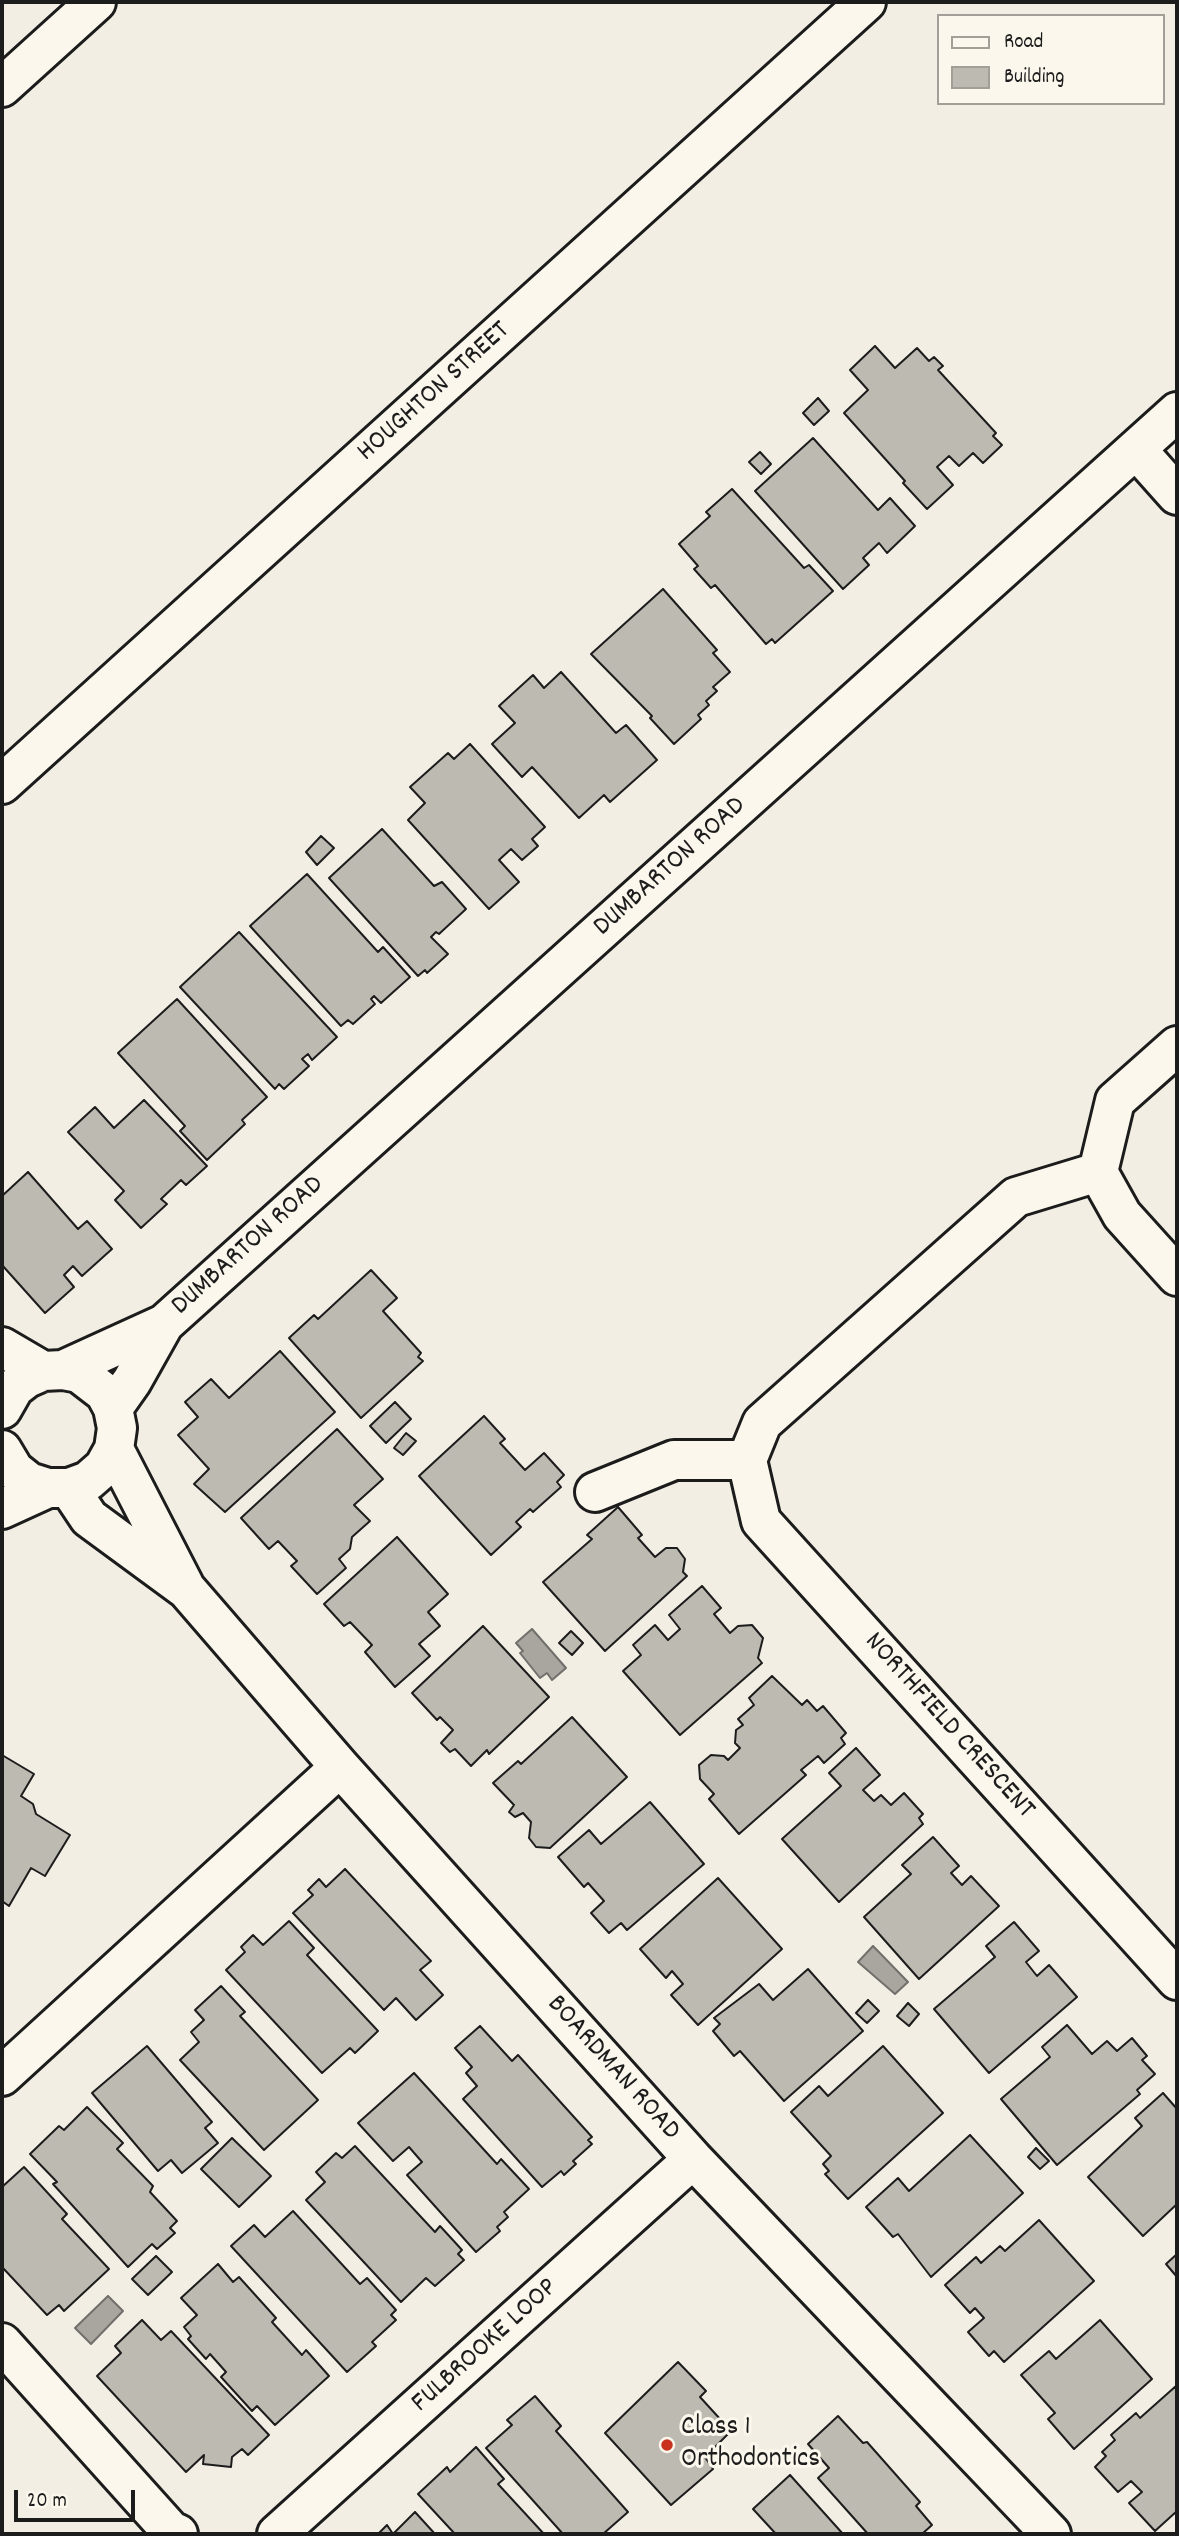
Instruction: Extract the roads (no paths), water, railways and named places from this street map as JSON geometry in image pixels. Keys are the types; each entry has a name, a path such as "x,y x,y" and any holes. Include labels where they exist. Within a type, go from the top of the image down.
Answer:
{"street":[{"path":"2,87 96,2"},
{"name":"HOUGHTON STREET","path":"2,784 866,2"},
{"name":"DUMBARTON ROAD","path":"113,1408 132,1381 164,1324 1177,412"},
{"path":"1136,449 1177,495"},
{"path":"1177,1046 1115,1101 1098,1172 1122,1215 1177,1276"},
{"path":"595,1492 674,1460 747,1460 762,1423 1016,1197 1098,1172"},
{"name":"DUMBARTON ROAD","path":"53,1370 164,1324"},
{"path":"2,1347 53,1370 93,1382 105,1393 113,1408"},
{"path":"2,1409 14,1388 53,1370"},
{"name":"BOARDMAN ROAD","path":"113,1408 117,1428 114,1449 187,1590"},
{"path":"2,1509 88,1480 96,1474 114,1449"},
{"name":"BOARDMAN ROAD","path":"2,1450 14,1470 29,1482 58,1488 89,1518 187,1590 341,1767 693,2159 1040,2531"},
{"name":"NORTHFIELD CRESCENT","path":"747,1460 761,1521 1177,1980"},
{"path":"2,2076 341,1767"},
{"name":"FULBROOKE LOOP","path":"277,2534 693,2159"},
{"path":"2,2343 172,2531 178,2534"}],"place":[{"name":"Class 1 Orthodontics","path":"667,2445"}]}
